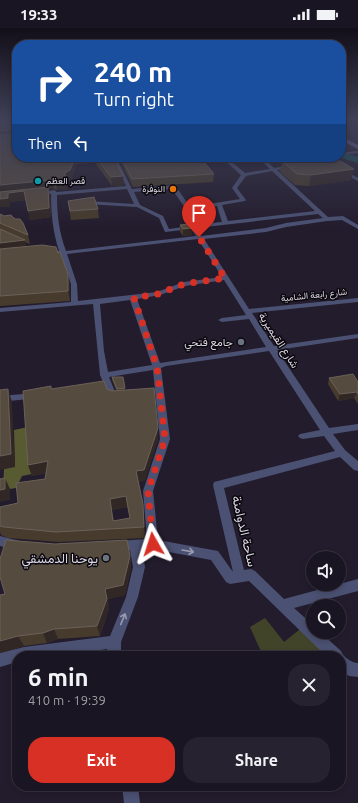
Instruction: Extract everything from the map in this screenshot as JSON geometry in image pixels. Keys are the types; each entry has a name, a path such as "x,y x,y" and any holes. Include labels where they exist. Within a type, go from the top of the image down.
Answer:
{"street":[{"path":"36,162 38,169 48,168"},
{"path":"116,162 138,206"},
{"path":"229,162 244,175"},
{"path":"266,162 327,219"},
{"path":"189,208 243,200 234,188 244,175 276,170 296,163"},
{"path":"338,169 358,180"},
{"path":"28,195 54,192 55,194 173,186 208,236"},
{"path":"80,192 86,202 138,206 161,217 167,230 319,212"},
{"path":"55,194 54,212 62,253 74,284 75,304"},
{"path":"220,204 225,222"},
{"path":"39,250 62,253 266,230 286,225 327,219 343,218 358,226"},
{"name":"شارع القيميرية","path":"193,227 326,432 342,453"},
{"path":"0,310 134,298 158,294 184,284 225,278"},
{"path":"134,298 157,367 157,394 165,439 148,491 153,544"},
{"name":"شارع رابعة الشامية","path":"222,320 249,314 358,300"},
{"path":"96,302 104,387 114,397 121,397"},
{"path":"104,375 157,367 165,364 358,336"},
{"path":"0,399 46,394"},
{"path":"303,436 358,427"},
{"path":"342,453 358,467"},
{"name":"ساحة الدوامنة","path":"331,651 251,575 240,576 218,485 342,453"},
{"path":"0,541 8,544 29,546"},
{"path":"114,651 114,642 132,597 139,567 135,544"},
{"path":"104,546 153,544 214,555 230,578 240,576"},
{"path":"283,605 358,586"},
{"path":"46,651 114,642"},
{"path":"0,660 12,657"},
{"path":"346,665 349,668 358,670"},
{"path":"131,791 132,803"}],"green space":[{"path":"28,427 32,474 22,476 16,488 3,490 4,469 15,466 14,430"},
{"path":"265,618 284,642 304,626 306,628 306,639 318,639 331,651 261,651 250,627"}],"building":[{"path":"0,155 12,155 12,162 74,162 70,170 65,173 66,181 56,182 52,180 0,185"},
{"path":"100,162 116,162 123,176 111,177"},
{"path":"124,162 204,162 214,174 132,179"},
{"path":"283,162 342,162 354,169 311,175 297,174"},
{"path":"48,187 49,208 28,211 24,191 8,193 8,198 0,199 0,192"},
{"path":"94,197 98,209 70,211 68,201"},
{"path":"0,214 4,216 11,215 15,219 20,219 28,235 0,223"},
{"path":"189,224 192,228 183,229 180,225"},
{"path":"0,229 25,240 0,243"},
{"path":"42,245 56,247 58,253 60,252 68,274 68,291 0,296 0,249"},
{"path":"353,374 358,382 358,394 357,392 340,394 329,378"},
{"path":"112,377 123,377 125,388 117,389"},
{"path":"104,381 107,389 112,391 154,388 158,428 144,470 136,471 143,504 144,527 56,532 0,526 0,507 18,503 16,483 45,479 48,461 28,465 23,391 51,386 51,389","holes":["126,496 130,518 113,521 110,499"]},
{"path":"8,389 11,454 0,456 0,390"},
{"path":"5,478 5,489 0,490 0,479"},
{"path":"6,540 55,544 127,540 130,556 123,585 105,589 107,599 97,626 54,629 43,633 18,636 0,641 0,595 5,594 0,577 0,559"}],"waterway":[{"path":"346,156 358,160"}],"place":[{"name":"قصر العظم","path":"38,181"},
{"name":"النوفرة","path":"173,189"},
{"name":"جامع فتحي","path":"241,342"},
{"name":"يوحنا الدمشقي","path":"106,558"}],"route":[{"path":"153,544 148,491 165,439 157,367 134,298 158,294 184,284 225,278 199,237"}]}
